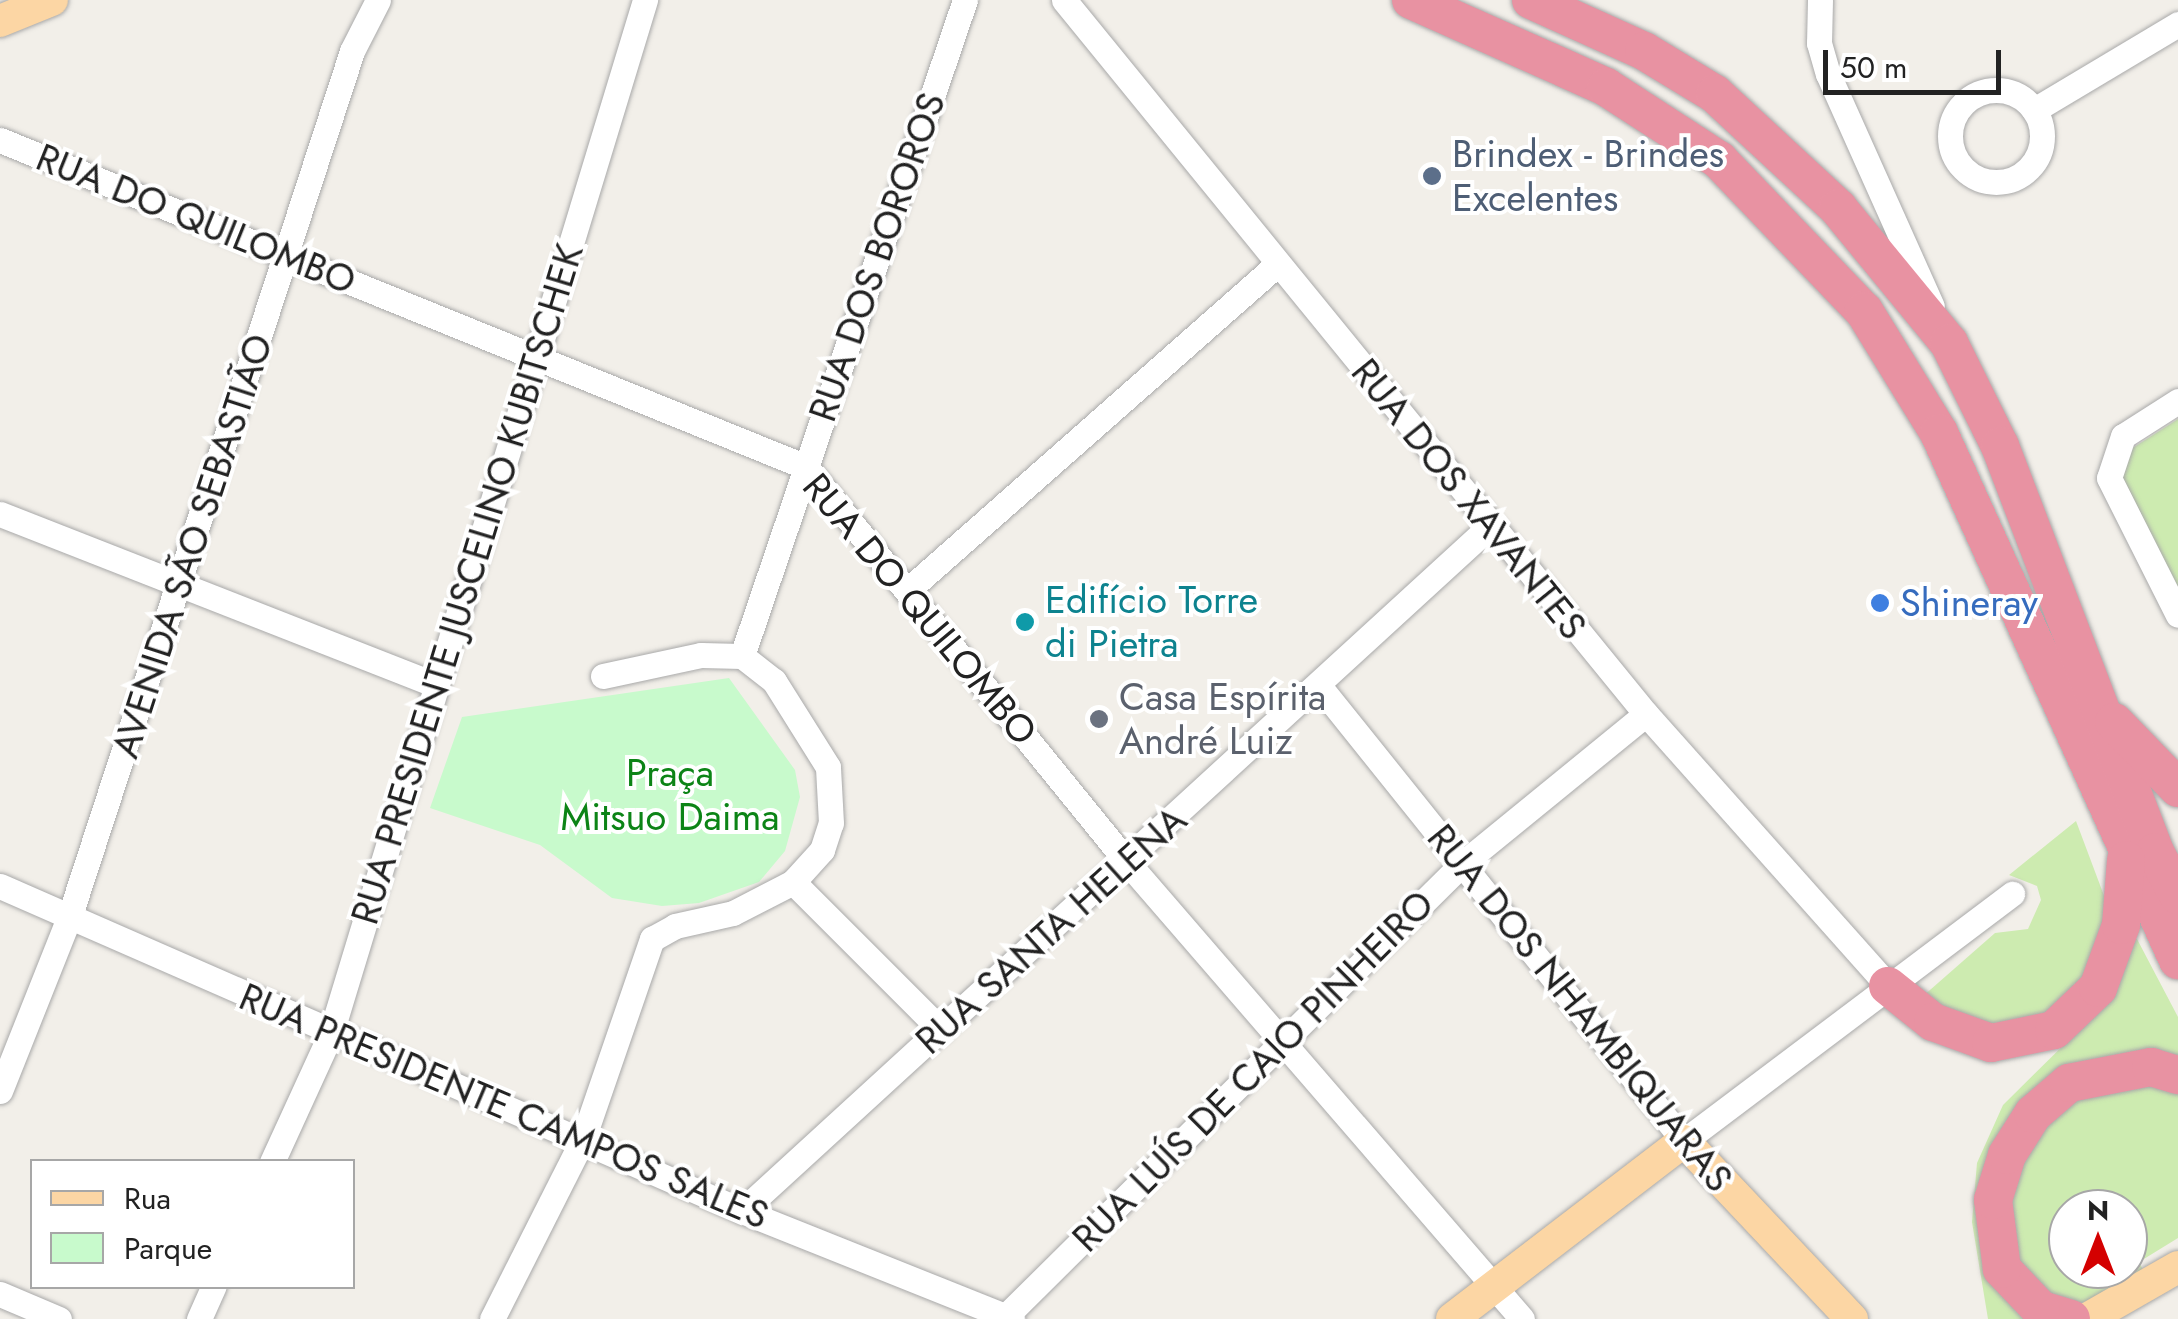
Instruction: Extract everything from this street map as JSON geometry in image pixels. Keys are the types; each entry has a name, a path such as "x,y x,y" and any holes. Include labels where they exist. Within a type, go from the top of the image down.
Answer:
{"highway":[{"path":"1411,0 1606,87 1719,160 1864,311 1939,433 2126,857 2178,960"},
{"path":"1530,0 1644,51 1715,94 1838,208 1948,343 2000,446 2087,678 2178,895"},
{"path":"2087,678 2121,732 2178,788"},
{"path":"1888,986 1934,1022 1992,1043 2054,1030 2098,988 2121,925 2126,857"},
{"path":"2070,1319 2041,1310 2002,1269 1992,1200 2007,1156 2033,1114 2069,1083 2151,1067 2178,1075"}],"main road":[{"path":"0,21 52,0"},
{"path":"1452,1319 1684,1141"},
{"name":"RUA DOS NHAMBIQUARAS","path":"1684,1141 1852,1319"},
{"path":"2087,1319 2164,1275"}],"street":[{"name":"AVENIDA SÃO SEBASTIÃO","path":"0,1091 70,915 181,588 352,51 378,0"},
{"name":"RUA PRESIDENTE JUSCELINO KUBITSCHEK","path":"273,1159 330,1033 645,0"},
{"name":"RUA DOS BOROROS","path":"742,656 964,0"},
{"name":"RUA DOS XAVANTES","path":"1064,0 1646,714 1888,986"},
{"path":"1820,0 1819,43 1828,74 1948,343"},
{"path":"2034,110 2178,24"},
{"name":"RUA DO QUILOMBO","path":"0,140 287,254 536,361 806,467 1127,862 1522,1319"},
{"path":"909,589 1278,264"},
{"path":"2178,401 2123,436 2108,478 2178,615"},
{"path":"0,514 436,685"},
{"name":"RUA SANTA HELENA","path":"742,1211 1320,686 1490,526"},
{"path":"492,1319 583,1140 652,939 675,926 733,913 793,882 822,850 831,823 828,767 774,681 742,656 700,655 603,676"},
{"name":"RUA DOS NHAMBIQUARAS","path":"1320,686 1684,1141"},
{"name":"RUA LUÍS DE CAIO PINHEIRO","path":"1007,1318 1280,1041 1462,864 1646,714"},
{"path":"793,882 941,1030"},
{"name":"RUA PRESIDENTE CAMPOS SALES","path":"0,886 742,1211 1007,1318"},
{"path":"1684,1141 2012,894"},
{"path":"199,1319 213,1289"},
{"path":"0,1294 59,1319"}],"green space":[{"path":"2178,419 2178,595 2121,476 2131,449"},
{"name":"Praça Mitsuo Daima","path":"729,678 795,770 800,797 785,851 759,882 699,903 662,906 612,898 540,845 430,808 462,717"},
{"path":"2076,821 2106,901 2104,938 2065,1009 1990,1035 1922,997 1995,933 2028,929 2041,900 2037,886 2009,875"},
{"path":"2130,939 2137,939 2178,1017 2178,1060 2104,1058 1988,1179 2032,1319 1988,1319 1972,1222 1977,1163 2003,1105 2089,1020"},
{"path":"2152,1081 2178,1090 2178,1238 2148,1256 2148,1189 2048,1189 2048,1289 2114,1289 2097,1299 2074,1304 2050,1299 2016,1263 2007,1202 2020,1162 2044,1124 2077,1096"}],"place":[{"name":"Brindex - Brindes Excelentes","path":"1432,176"},
{"name":"Shineray","path":"1880,603"},
{"name":"Edifício Torre di Pietra","path":"1025,622"},
{"name":"Casa Espírita André Luiz","path":"1099,719"}]}
